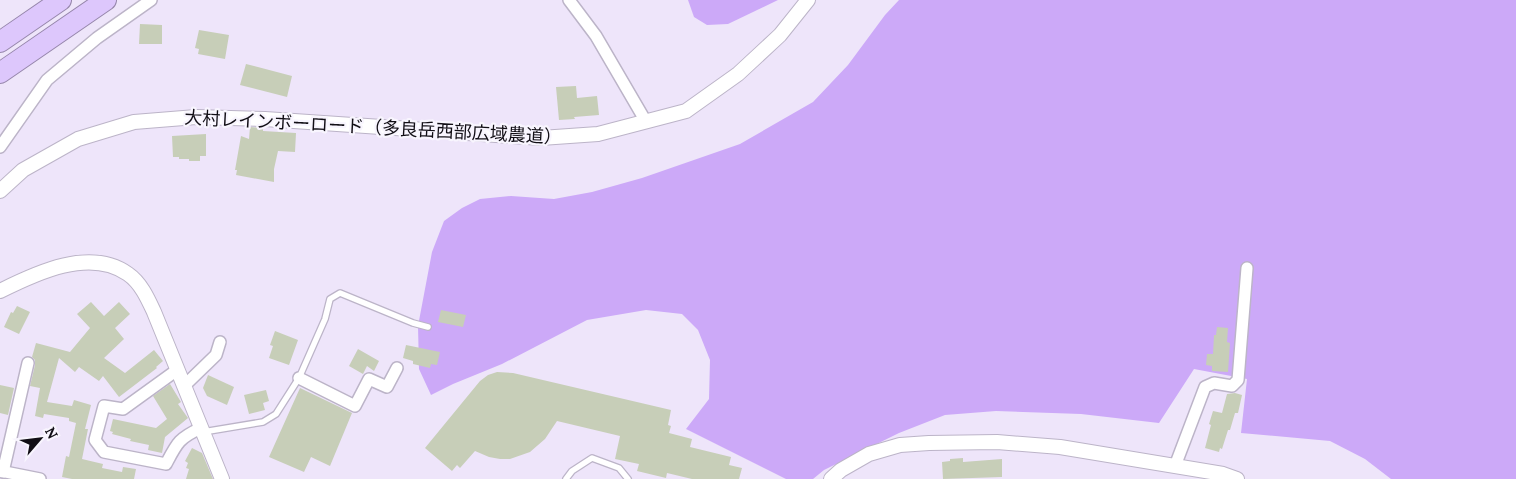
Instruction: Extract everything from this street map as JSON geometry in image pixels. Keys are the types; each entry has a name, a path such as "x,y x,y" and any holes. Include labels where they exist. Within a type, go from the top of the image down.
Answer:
{"highway":[{"path":"0,42 61,0"},
{"path":"0,73 106,0"}],"street":[{"path":"0,147 47,80 97,38 151,0"},
{"path":"569,0 596,36 645,120"},
{"name":"大村レインボーロード（多良岳西部広域農道）","path":"0,191 23,170 78,139 134,122 196,117 265,119 541,138 598,134 645,120 686,111 738,74 780,35 808,0"},
{"path":"0,291 54,268 85,262 110,265 129,274 143,291 154,312 222,479"},
{"path":"1175,466 1205,387 1214,383 1232,386 1238,380 1247,268"},
{"path":"184,386 216,355 220,342"},
{"path":"28,364 2,471 16,477 40,479"},
{"path":"299,378 355,406 369,379 387,387 397,368"},
{"path":"177,370 123,409 104,406 94,440 104,452 166,464 175,446 185,436 202,430"},
{"path":"831,479 841,470 869,454 900,445 997,442 1060,447 1223,474 1237,479"}],"lane":[{"path":"202,430 263,422 276,414 299,378 325,319 330,299 340,294 428,327"},
{"path":"566,479 572,471 592,458 619,468 628,479"}],"shaded area":[{"path":"688,0 778,0 728,24 707,25 694,17"},
{"path":"899,0 1516,0 1516,479 1391,479 1365,459 1330,441 1241,433 1247,379 1194,369 1159,423 1081,414 996,411 945,415 899,433 824,470 813,479 786,479 686,429 709,399 710,360 698,330 682,314 646,310 587,320 502,364 431,395 419,369 418,326 432,252 444,221 462,208 480,199 511,196 554,199 592,192 642,178 740,144 813,102 848,65 885,15"}],"building":[{"path":"140,24 162,25 162,44 139,44"},
{"path":"199,30 229,35 225,59 198,54 199,49 195,48"},
{"path":"246,64 292,76 287,97 240,85"},
{"path":"576,86 577,98 597,96 599,115 559,120 556,87"},
{"path":"250,127 263,128 263,131 296,133 295,152 278,151 274,169 274,182 236,175 237,170 235,170 241,136 249,139"},
{"path":"206,134 206,156 200,156 200,161 189,161 189,159 173,157 172,136"},
{"path":"91,302 104,316 119,302 130,314 115,328 124,339 104,358 125,373 154,350 163,361 157,368 119,397 103,376 99,381 79,367 75,372 59,358 47,402 72,406 74,400 91,405 85,429 88,429 82,459 103,464 102,468 122,472 123,467 136,469 134,479 72,479 62,477 66,456 69,457 76,423 69,421 69,418 44,414 43,418 35,416 40,388 30,386 35,365 35,360 32,357 36,343 70,352 90,328 77,314"},
{"path":"17,306 30,312 19,334 4,327 11,312 13,313"},
{"path":"441,310 466,315 463,327 438,322"},
{"path":"1217,327 1228,328 1227,342 1230,343 1228,372 1212,371 1212,366 1206,365 1207,354 1213,354 1214,335 1216,335"},
{"path":"275,331 298,340 289,365 269,358 273,346 270,345"},
{"path":"406,345 440,352 437,365 431,364 430,368 413,364 413,361 403,358"},
{"path":"358,349 379,361 374,371 367,366 363,374 349,366"},
{"path":"497,372 513,373 671,410 668,425 671,426 669,433 692,439 690,447 731,457 729,465 742,468 739,479 692,479 667,473 666,478 637,471 639,464 615,459 620,436 557,421 545,439 530,452 510,459 500,459 475,451 460,468 457,465 452,471 425,448 480,381 488,375"},
{"path":"208,375 234,387 227,405 207,396 203,388"},
{"path":"170,384 181,402 178,404 188,418 165,437 162,453 148,450 149,445 130,441 131,439 112,434 113,432 110,431 113,419 156,428 167,419 153,396"},
{"path":"0,385 14,388 8,415 0,413"},
{"path":"300,388 352,413 330,466 311,457 304,472 269,457"},
{"path":"266,390 269,401 263,403 265,410 249,414 244,395"},
{"path":"1235,393 1242,395 1238,413 1235,413 1222,449 1220,448 1219,452 1205,448 1213,411 1222,413 1227,394"},
{"path":"192,448 202,453 213,479 186,479 189,469 186,468 188,463 185,461"},
{"path":"963,458 963,462 1002,459 1002,477 943,479 942,462"}]}
